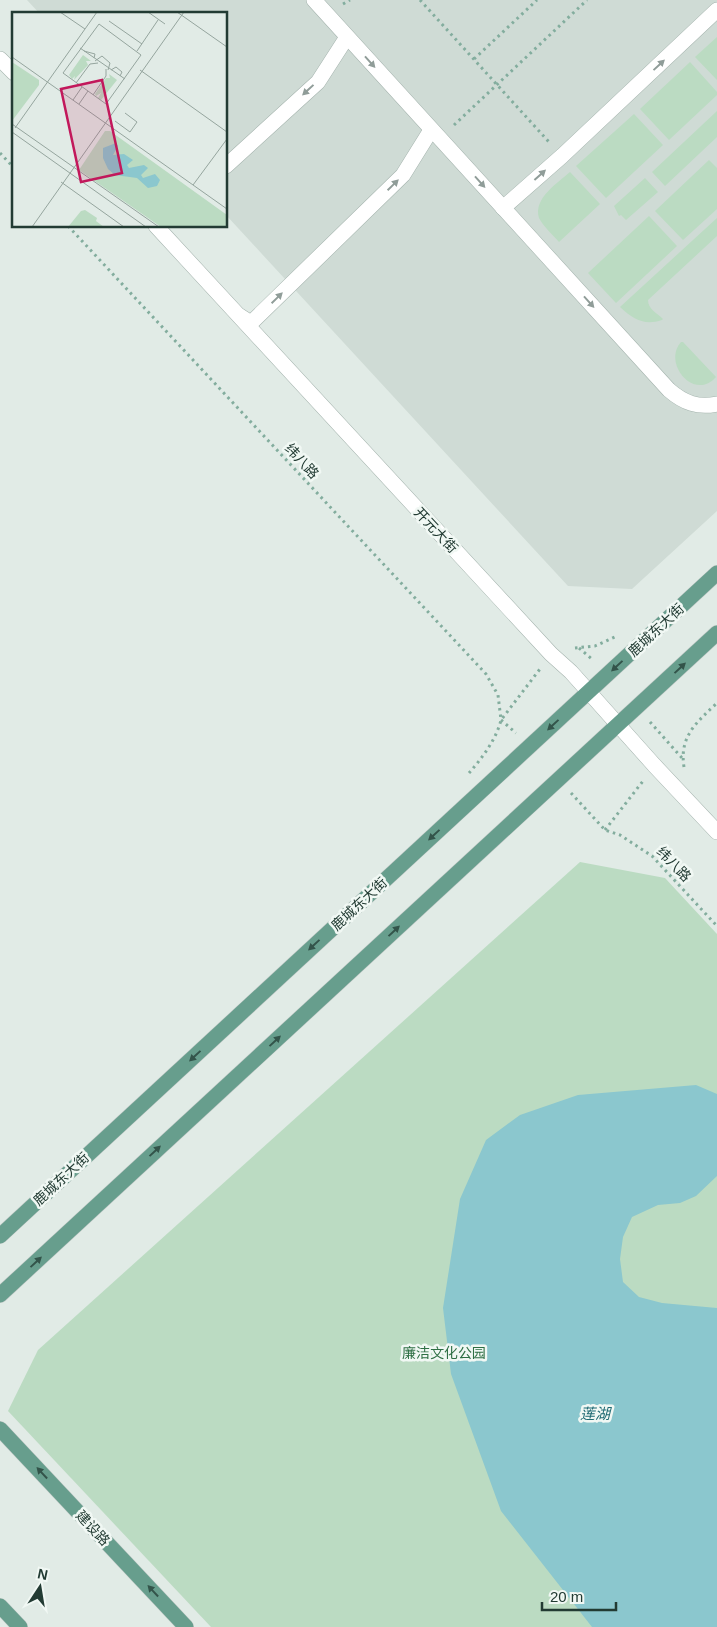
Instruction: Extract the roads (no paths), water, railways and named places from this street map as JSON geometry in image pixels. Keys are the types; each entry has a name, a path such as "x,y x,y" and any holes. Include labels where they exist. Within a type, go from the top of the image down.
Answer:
{"main road":[{"name":"鹿城东大街","path":"0,1236 717,573"},
{"path":"0,1295 717,633"},
{"name":"建设路","path":"0,1429 186,1627"},
{"path":"0,1606 20,1627"}],"street":[{"path":"314,0 674,395 686,402 699,405 717,404"},
{"path":"503,208 562,156 717,10"},
{"path":"228,164 318,82 347,37"},
{"path":"0,59 12,72"},
{"path":"240,316 251,323 258,317 403,175 431,130"},
{"name":"开元大街","path":"158,228 551,654 571,672 717,832"}],"water":[{"name":"莲湖","path":"696,1085 717,1094 717,1176 696,1196 680,1203 658,1205 632,1217 623,1237 620,1259 623,1282 639,1297 662,1303 717,1308 717,1627 592,1627 501,1511 451,1374 443,1308 460,1199 486,1140 520,1115 578,1095"}],"park label":[{"name":"廉洁文化公园","path":"444,1353"}]}
